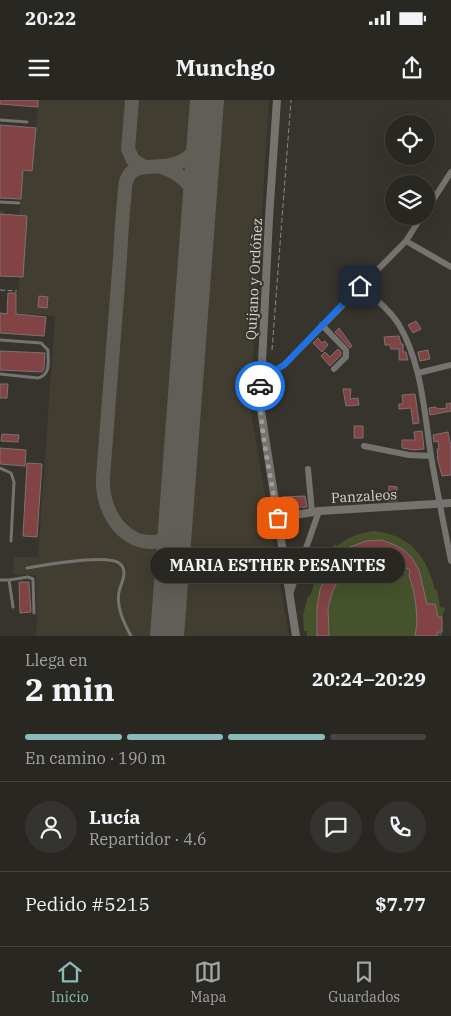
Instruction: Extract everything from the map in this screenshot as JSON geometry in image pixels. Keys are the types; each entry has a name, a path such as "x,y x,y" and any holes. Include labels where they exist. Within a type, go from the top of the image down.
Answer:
{"street":[{"name":"Quijano y Ordóñez","path":"277,100 260,404 296,636"},
{"path":"435,197 451,172"},
{"path":"261,376 284,365 406,241 416,225"},
{"path":"406,241 451,267"},
{"path":"360,286 388,311 398,323 407,340 418,373 431,456 451,561"},
{"path":"322,325 346,350 346,356 334,369"},
{"path":"418,373 451,365"},
{"path":"364,446 409,455 431,456"},
{"path":"290,596 316,512 308,470"},
{"name":"Panzaleos","path":"278,518 316,512 451,502"},
{"path":"283,554 304,554"}],"lane":[{"path":"0,120 27,122"},
{"path":"0,202 19,203"},
{"path":"0,340 40,343 48,348 48,359 47,372 40,378 0,374"},
{"path":"0,468 8,470 14,482 11,541"},
{"path":"27,568 68,561 112,561 119,563 123,567 124,573 118,604 121,616 131,636"},
{"path":"0,580 33,579 34,612"},
{"path":"9,580 13,607"}],"path":[{"path":"272,350 291,100"},
{"path":"0,290 17,291"}],"shaded area":[{"path":"0,100 269,100 250,406 289,636 35,636 37,624 36,575 13,574 14,557 38,557 55,316 17,313 19,277 0,276 0,210 4,210 4,214 19,215 21,200 0,198 0,125 36,127 38,107"}],"green space":[{"path":"374,531 387,533 407,542 421,557 427,567 435,590 437,589 440,607 445,608 442,617 442,636 307,636 307,631 304,631 303,615 308,596 310,596 315,581 329,555 327,553 335,544 337,546 354,536"}],"building":[{"path":"0,100 38,100 38,107 0,104"},
{"path":"0,125 36,128 32,171 23,170 21,199 0,198"},
{"path":"0,214 27,216 23,277 0,276"},
{"path":"8,293 16,293 16,314 46,317 44,336 0,333 0,313 7,314"},
{"path":"39,296 48,297 47,308 38,307"},
{"path":"416,321 421,329 413,333 408,325"},
{"path":"339,328 352,346 350,348 335,332"},
{"path":"399,336 401,344 403,344 403,352 406,352 408,360 399,360 399,349 391,349 390,345 385,345 384,337"},
{"path":"318,338 322,343 325,341 328,345 322,352 313,343"},
{"path":"338,349 341,355 330,366 321,356 325,352 330,357"},
{"path":"428,350 430,359 420,361 418,352"},
{"path":"0,351 45,353 44,369 42,372 0,370"},
{"path":"0,384 8,384 7,398 0,398"},
{"path":"343,389 351,389 350,399 358,398 359,405 346,406"},
{"path":"415,394 419,423 413,424 411,408 399,409 399,404 403,404 402,395"},
{"path":"451,403 451,411 430,415 429,408 447,408 446,404"},
{"path":"354,426 363,426 363,438 354,438"},
{"path":"422,431 424,449 402,448 402,440 415,440 414,432"},
{"path":"448,432 451,443 451,475 442,476 437,457 438,441 434,442 433,435"},
{"path":"2,434 19,435 18,442 1,441"},
{"path":"0,448 26,450 25,466 0,464"},
{"path":"27,463 42,464 37,537 23,536"},
{"path":"389,486 397,487 397,501 388,501"},
{"path":"305,496 307,507 283,508 282,497"},
{"path":"382,540 405,551 412,558 419,570 427,604 435,604 438,617 442,617 442,632 438,632 437,636 415,636 417,624 416,606 409,576 410,570 402,566 396,558 384,553 370,552 356,556 345,566 332,593 328,608 329,636 317,636 317,607 320,590 327,573 337,558 350,547 366,541"},
{"path":"19,582 29,582 31,612 20,613"}],"taxiway":[{"path":"132,100 128,149 133,160 143,166"},
{"path":"174,536 159,541 145,541 133,537 122,530 114,519 107,506 104,492 103,477 122,222 125,184 133,171 178,163 190,156 199,143 206,121"},
{"path":"161,167 179,175 190,187 196,202 198,221"}],"runway":[{"path":"167,636 207,100"}],"way so far":[{"path":"260,386 260,404 278,518"}],"place":[{"name":"MARIA ESTHER PESANTES","path":"278,518"}],"route":[{"path":"260,386 261,376 284,365 360,286"}]}
